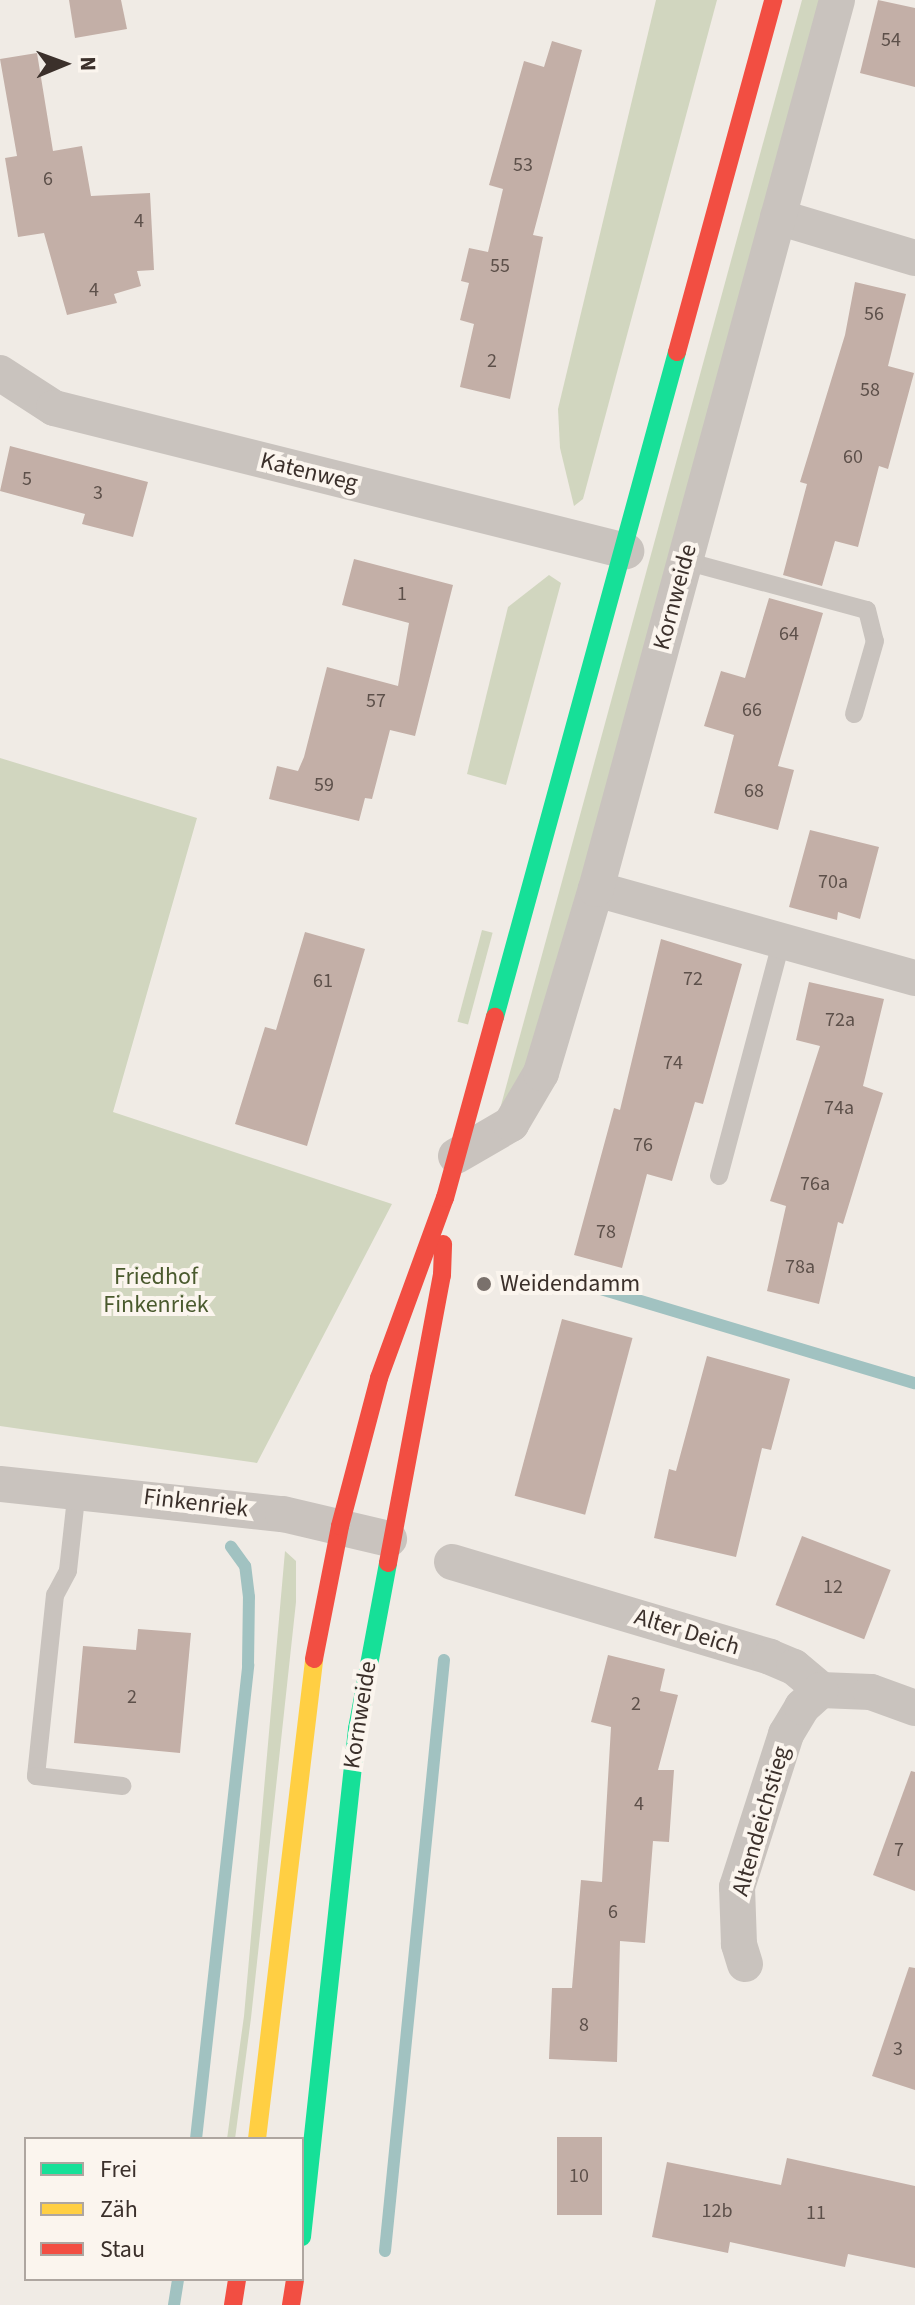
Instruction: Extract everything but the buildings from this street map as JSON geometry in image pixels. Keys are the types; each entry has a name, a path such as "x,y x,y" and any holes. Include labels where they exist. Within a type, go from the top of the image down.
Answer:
{"main road":[{"name":"Kornweide","path":"257,2137 309,1687 340,1526 388,1348 445,1198 626,551 773,0"},
{"name":"Kornweide","path":"304,2217 344,1826 389,1539 442,1275 445,1198"},
{"path":"233,2305 237,2281"},
{"path":"291,2305 295,2281"}],"street":[{"name":"Kornweide","path":"456,1156 495,1138 526,1104 541,1073 596,889 837,0"},
{"path":"778,217 915,258"},
{"name":"Katenweg","path":"0,373 54,408 626,551"},
{"path":"596,889 915,978"},
{"name":"Finkenriek","path":"0,1484 77,1489 283,1514 389,1539"},
{"name":"Alter Deich","path":"452,1562 770,1657 794,1667 821,1690"},
{"path":"821,1690 871,1692 915,1708"},
{"name":"Altendeichstieg","path":"745,1964 739,1944 737,1887 786,1734 802,1707 821,1690"}],"lane":[{"path":"685,561 867,610 875,641 854,714"},
{"path":"719,1176 782,940"},
{"path":"77,1489 68,1571 55,1595 36,1776 122,1786"}],"green space":[{"path":"656,0 717,0 583,499 574,506 560,448 558,409"},
{"path":"802,0 827,0 531,1070 500,1109"},
{"path":"549,575 561,583 506,785 467,774 508,607"},
{"name":"Friedhof Finkenriek","path":"0,758 197,818 113,1112 392,1204 257,1463 0,1426"},
{"path":"482,930 493,933 468,1025 457,1022"},
{"path":"285,1551 296,1561 296,1602 251,2018 235,2137 227,2137 244,2016"}],"waterway":[{"path":"584,1284 915,1383"},
{"path":"196,2137 248,1665 249,1597 245,1566 231,1547"},
{"path":"385,2251 444,1660"},
{"path":"174,2305 178,2281"}],"traffic: fast":[{"path":"495,1017 677,352"},
{"path":"304,2219 357,1729 388,1563"}],"traffic: slow":[{"path":"257,2137 314,1659"}],"traffic: jam":[{"path":"677,352 773,0"},
{"path":"314,1659 340,1526 379,1378 445,1198 495,1017"},
{"path":"388,1563 442,1275 443,1244"},
{"path":"233,2305 237,2281"},
{"path":"291,2305 295,2281"}],"place":[{"name":"Weidendamm","path":"484,1284"}]}
